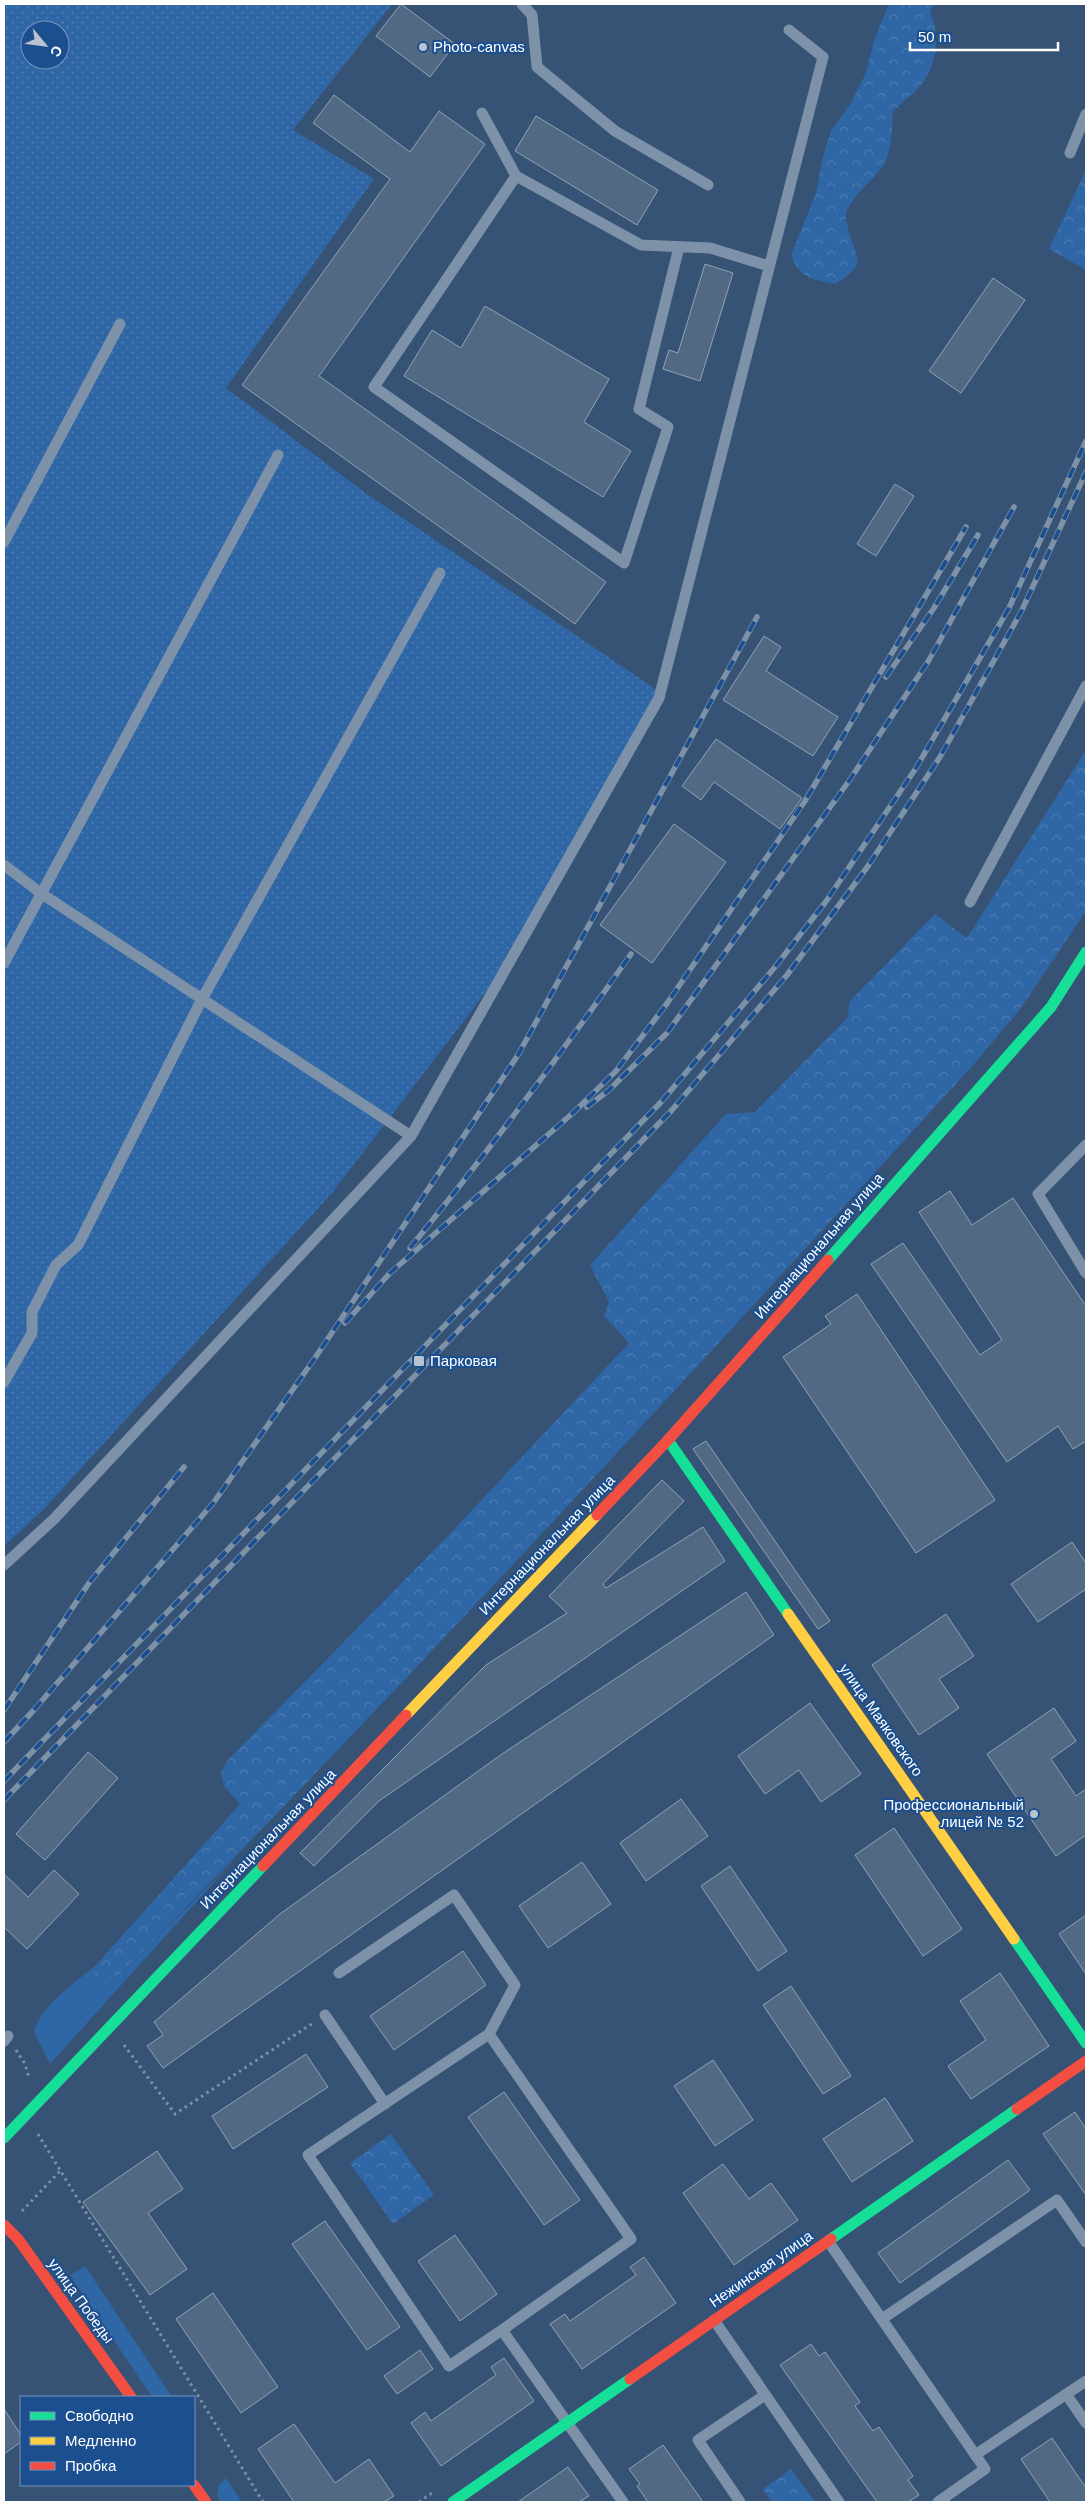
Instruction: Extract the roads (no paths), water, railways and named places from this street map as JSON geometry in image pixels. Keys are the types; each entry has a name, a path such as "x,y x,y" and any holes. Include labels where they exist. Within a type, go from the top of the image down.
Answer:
{"street":[{"name":"Интернациональная улица","path":"4,2138 668,1440 1051,1007 1086,952"},
{"name":"улица Маяковского","path":"668,1440 1086,2043"},
{"name":"Нежинская улица","path":"453,2502 1086,2060"},
{"name":"улица Победы","path":"5,2226 18,2239 130,2396"},
{"path":"195,2486 206,2502"}],"lane":[{"path":"522,4 532,14 537,66 615,131 708,185"},
{"path":"4,1566 54,1519 411,1136 659,698 822,57 789,30"},
{"path":"482,113 516,176 641,245 710,248 769,266"},
{"path":"1070,153 1086,114"},
{"path":"516,176 374,387 624,563 668,427 639,409 679,246"},
{"path":"4,542 120,324"},
{"path":"4,963 278,455"},
{"path":"4,1382 32,1334 32,1312 56,1265 78,1245 202,999 440,573"},
{"path":"970,902 1086,686"},
{"path":"4,865 42,894 411,1136"},
{"path":"1086,1145 1038,1194 1086,1273"},
{"path":"340,1973 454,1895 515,1985 489,2034 308,2155 449,2366 631,2239 489,2034"},
{"path":"325,2015 385,2104"},
{"path":"882,2319 1057,2200 1086,2242"},
{"path":"828,2241 985,2469 938,2502"},
{"path":"714,2320 839,2502"},
{"path":"502,2330 623,2502"},
{"path":"975,2454 1086,2381"},
{"path":"1066,2394 1086,2423"},
{"path":"740,2502 698,2440 765,2395"}],"railway":[{"path":"4,1781 662,1101 775,967 827,900 916,768 1009,608 1086,441"},
{"path":"4,1800 672,1110 787,975 868,866 940,757 1021,612 1086,472"},
{"path":"587,1107 609,1090 667,1033 849,781 929,660 1014,507"},
{"path":"345,1323 390,1273 574,1112 616,1071 668,1002 805,801 966,527"},
{"path":"886,677 934,608 978,535"},
{"path":"4,1742 214,1502 317,1355 518,1055 757,617"},
{"path":"410,1248 524,1103 631,954"},
{"path":"4,1710 89,1583 184,1467"}],"place":[{"name":"Photo-canvas","path":"423,47"},
{"name":"Парковая","path":"419,1361"},
{"name":"Профессиональный лицей № 52","path":"1034,1814"}]}
